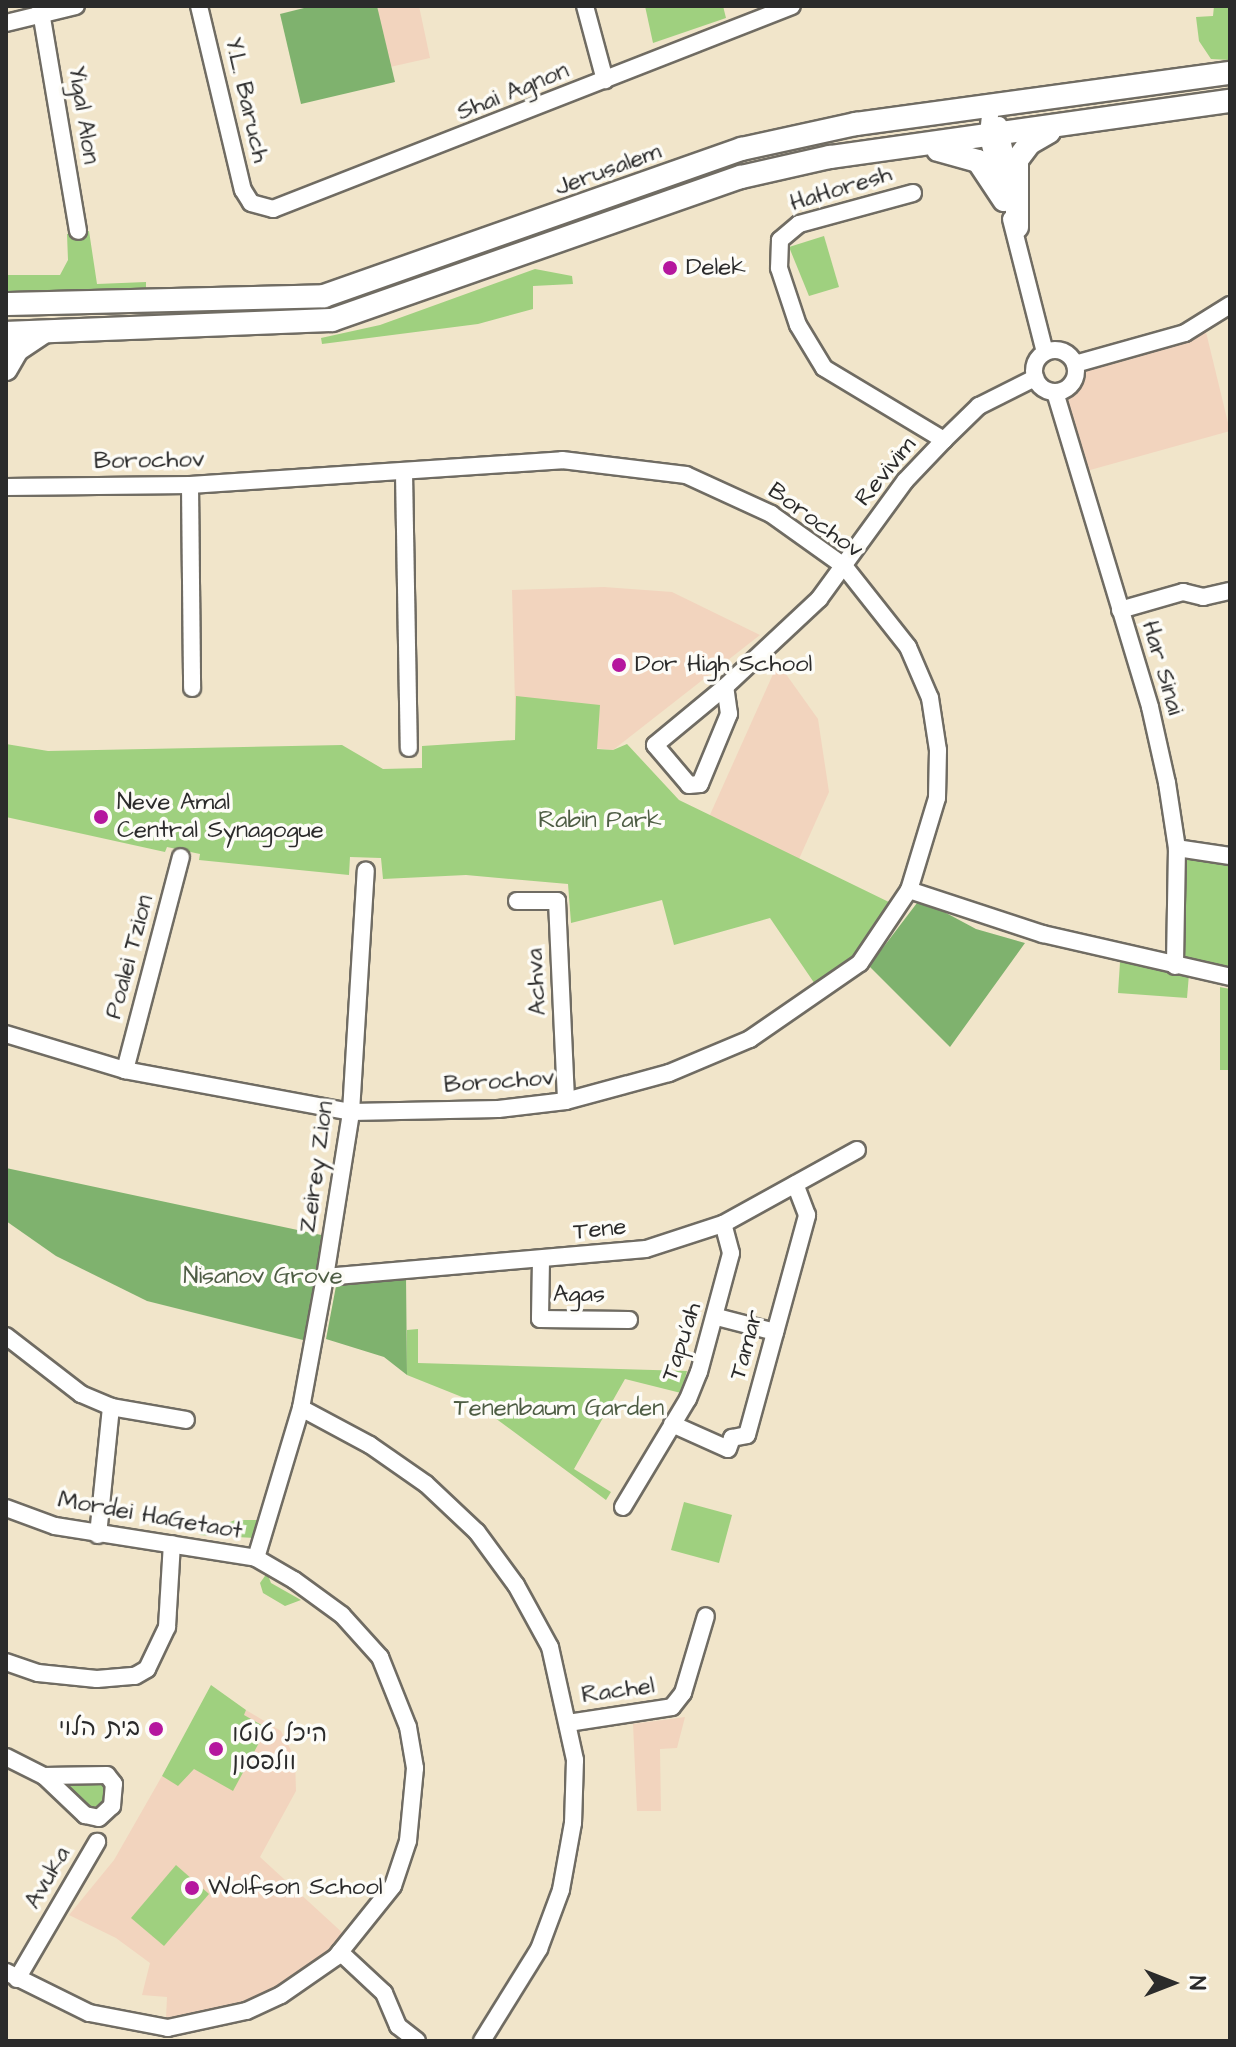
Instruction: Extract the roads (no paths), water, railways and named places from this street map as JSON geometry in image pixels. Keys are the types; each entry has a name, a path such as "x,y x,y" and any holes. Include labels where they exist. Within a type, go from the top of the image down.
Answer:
{"main road":[{"name":"Jerusalem","path":"6,304 324,296 742,149 856,124 1230,73"},
{"path":"6,333 332,320 741,177 917,147 1230,101"},
{"path":"1017,228 1017,160 1040,135 1063,126"},
{"path":"917,147 978,161 1004,200"},
{"path":"6,369 17,350 47,331"}],"street":[{"path":"6,23 42,10 76,6"},
{"name":"Y.L. Baruch","path":"199,6 243,190 251,203"},
{"path":"585,6 605,80"},
{"name":"Shai Agnon","path":"251,203 273,209 792,6"},
{"name":"Yigal Alon","path":"42,10 78,231"},
{"path":"991,106 1004,200 1017,228"},
{"path":"996,136 1045,352"},
{"name":"HaHoresh","path":"913,193 799,224 780,240 779,268 798,325 824,368 944,440"},
{"path":"1075,364 1185,333 1230,305"},
{"path":"1045,352 1065,353 1075,364 1072,383 1055,392 1035,378 1037,360 1045,352"},
{"name":"Revivim","path":"725,687 729,714 700,784 689,785 655,745 725,687 819,599 905,481 979,406 1035,378"},
{"name":"Har Sinai","path":"1055,392 1150,707 1177,848 1175,966"},
{"name":"Borochov","path":"6,487 190,485 562,460 673,473 748,501 844,566 908,647 930,698 938,750 937,798 909,890 860,963 807,1004 750,1039 669,1073 566,1101 498,1109 351,1112 125,1070 7,1035"},
{"path":"404,473 409,748"},
{"path":"190,485 192,688"},
{"path":"1120,610 1183,592 1203,597 1230,591"},
{"path":"1177,848 1230,856"},
{"name":"Poalei Tzion","path":"125,1070 181,857"},
{"name":"Zeirey Zion","path":"256,1558 301,1408 325,1277 351,1112 366,870"},
{"path":"909,890 1043,934 1230,977"},
{"name":"Achva","path":"517,901 557,901 566,1101"},
{"name":"Tene","path":"325,1277 646,1249 723,1224 857,1150"},
{"name":"Tamar","path":"672,1424 728,1449 741,1436 775,1332 807,1215 795,1184"},
{"name":"Tapu'ah","path":"623,1507 688,1399 717,1317 731,1253 723,1224"},
{"name":"Agas","path":"541,1260 540,1319 629,1320"},
{"path":"717,1317 775,1332"},
{"path":"6,1336 43,1370 111,1407 186,1420"},
{"path":"98,1535 111,1407"},
{"path":"301,1408 370,1445 426,1484 477,1532 516,1585 550,1647 575,1760 573,1823 561,1890 539,1949 482,2041"},
{"name":"Mordei HaGetaot","path":"6,1508 98,1535 256,1558 319,1598 363,1636 389,1675 408,1727 415,1768 408,1841 393,1886 340,1952 308,1979 246,2011 168,2034 89,2013 12,1975"},
{"path":"6,1662 38,1673 97,1679 135,1676 147,1669 167,1627 172,1544"},
{"name":"Rachel","path":"568,1723 672,1707 683,1693 706,1616"},
{"path":"6,1757 44,1776"},
{"name":"Avuka","path":"12,1975 97,1842"},
{"path":"340,1952 384,1993 398,2026 417,2041"}],"place":[{"name":"Delek","path":"670,268"},
{"name":"Dor High School","path":"619,665"},
{"name":"Neve Amal Central Synagogue","path":"101,817"},
{"name":"בית הלוי","path":"156,1729"},
{"name":"היכל טוטו וולפסון","path":"216,1749"},
{"name":"Wolfson School","path":"192,1888"}],"park label":[{"name":"Rabin Park","path":"600,821"},
{"name":"Nisanov Grove","path":"263,1277"},
{"name":"Tenenbaum Garden","path":"559,1409"}]}
